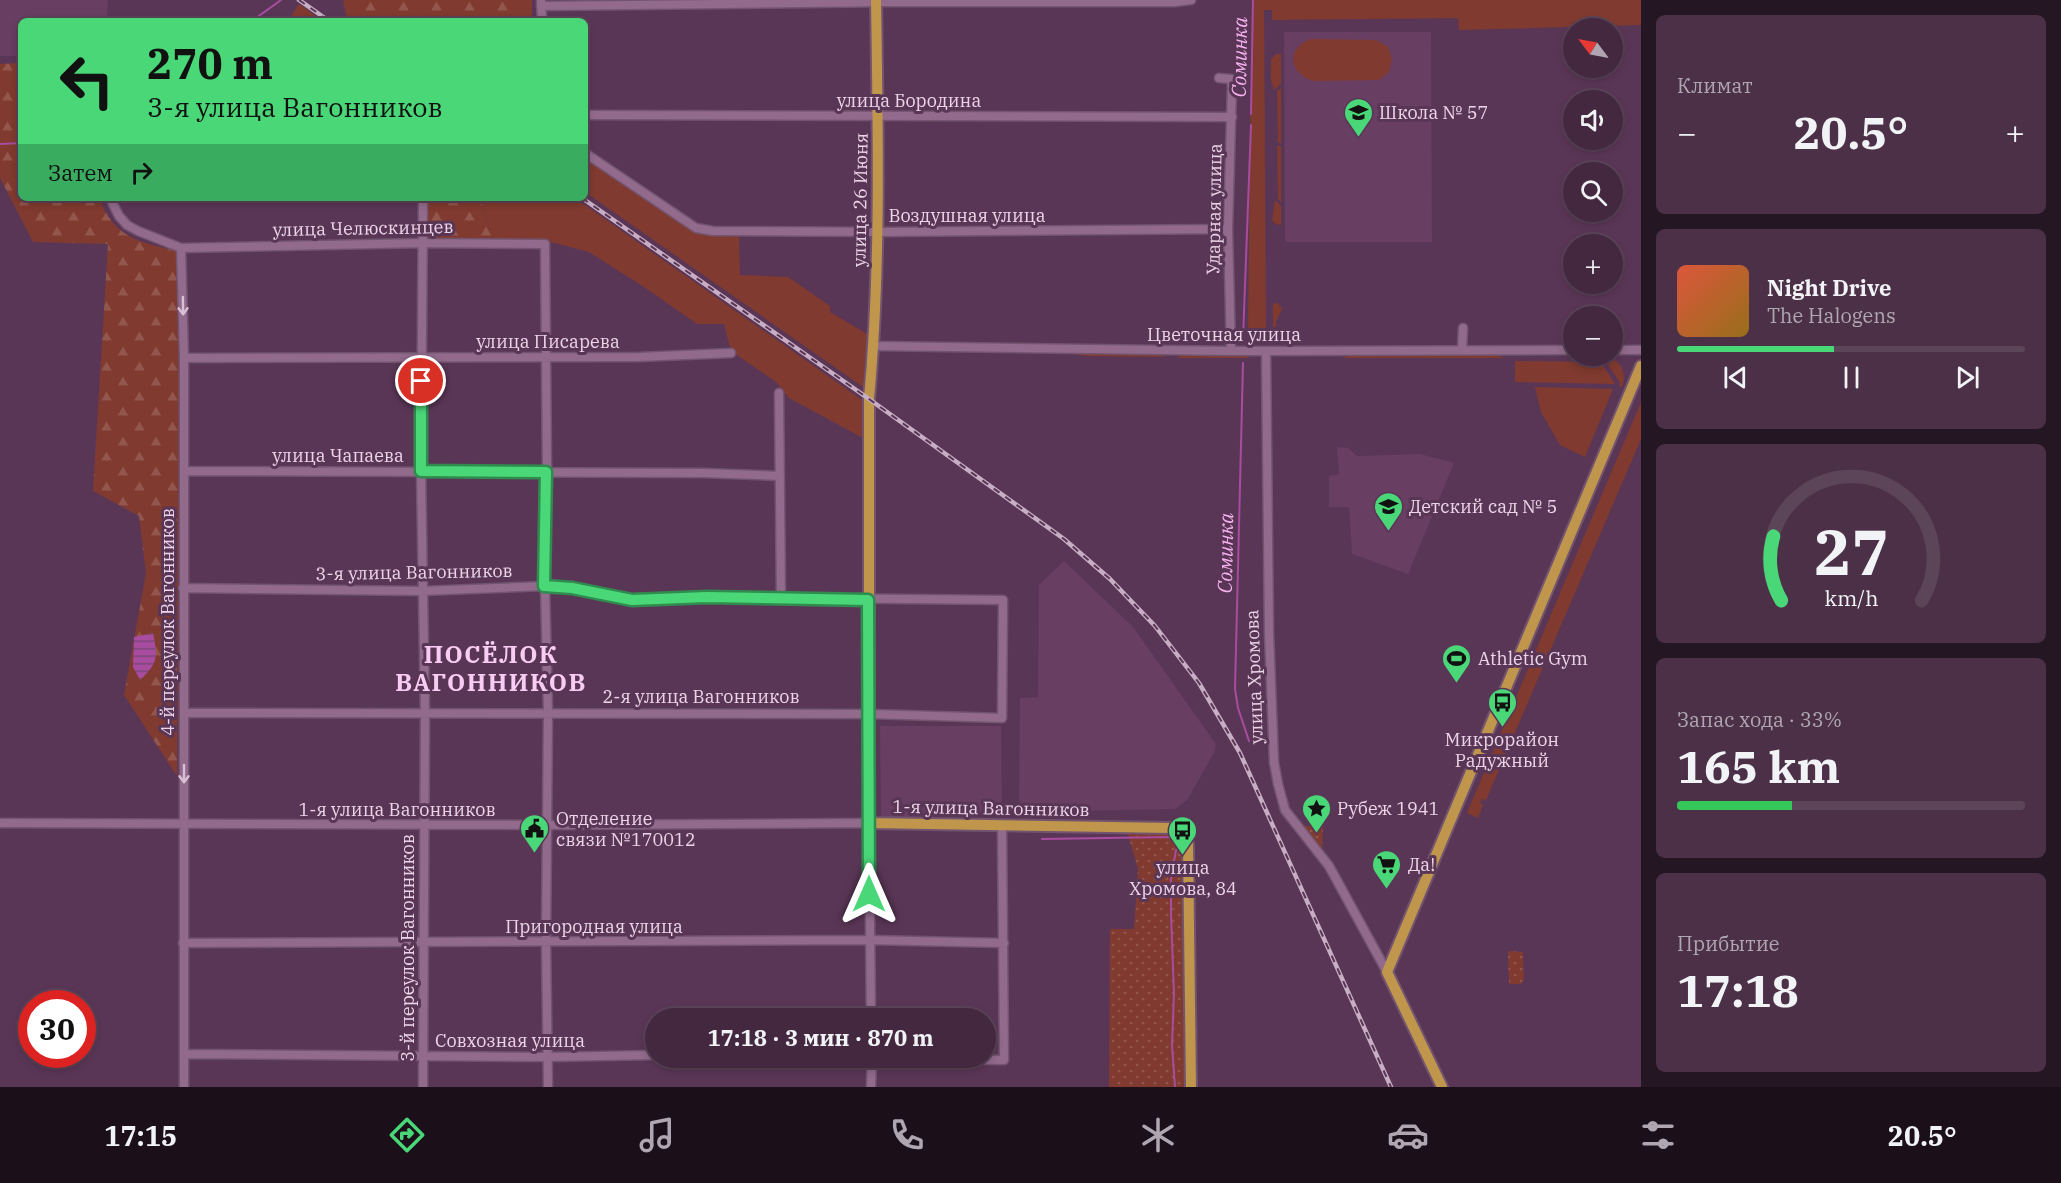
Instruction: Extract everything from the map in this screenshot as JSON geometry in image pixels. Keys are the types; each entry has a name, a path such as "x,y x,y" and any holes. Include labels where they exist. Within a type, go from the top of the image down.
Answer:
{"main road":[{"name":"улица 26 Июня","path":"869,823 869,399 874,346 876,1"},
{"path":"1442,1087 1387,972 1641,366"},
{"name":"1-я улица Вагонников","path":"869,823 1172,828 1184,834 1188,844 1191,1087"}],"street":[{"path":"542,3 1174,2 1191,0"},
{"name":"Ударная улица","path":"1220,78 1232,79 1228,229 1231,351"},
{"name":"улица Бородина","path":"588,115 1232,117"},
{"name":"Воздушная улица","path":"588,155 696,228 713,231 1228,229"},
{"path":"112,201 119,216 127,225 182,248"},
{"name":"3-й переулок Вагонников","path":"423,201 421,358 425,712 423,1087"},
{"name":"улица Челюскинцев","path":"182,248 423,243 545,244 545,357"},
{"name":"4-й переулок Вагонников","path":"182,248 184,1087"},
{"path":"1462,350 1463,328"},
{"name":"Цветочная улица","path":"874,346 1231,351 1563,350"},
{"path":"1623,350 1641,350"},
{"name":"улица Хромова","path":"1266,351 1269,633 1274,762 1278,784 1285,810 1329,866 1387,972"},
{"name":"улица Писарева","path":"184,358 639,357 731,353"},
{"path":"545,357 544,586 548,712 546,943 548,1087"},
{"path":"779,393 781,599"},
{"name":"улица Чапаева","path":"184,471 704,473 780,477"},
{"name":"3-я улица Вагонников","path":"183,588 422,591 544,586 572,588 632,600 707,597 1004,600 1002,718"},
{"name":"2-я улица Вагонников","path":"184,713 548,712 870,714 1002,718"},
{"name":"1-я улица Вагонников","path":"0,823 547,825 869,823"},
{"path":"869,823 871,1008"},
{"path":"996,1060 1004,1060 1002,825"},
{"name":"Пригородная улица","path":"183,943 869,940 1004,943"},
{"name":"Совхозная улица","path":"184,1054 645,1056"},
{"path":"871,1087 872,1068"}],"shaded area":[{"path":"0,0 108,0 107,18 18,18 18,56 0,56"},
{"name":"Школа № 57","path":"1284,32 1431,32 1432,242 1285,242"},
{"name":"Детский сад № 5","path":"1337,447 1348,448 1357,456 1420,454 1454,463 1408,574 1352,554 1349,507 1329,507 1329,476 1339,474"},
{"path":"1064,561 1133,627 1216,744 1214,753 1187,800 1175,809 1019,812 1020,698 1038,697 1039,585"},
{"path":"153,633 156,648 155,659 140,680 133,667 134,637"},
{"path":"880,726 1001,726 1002,814 881,818"}],"green space":[{"path":"345,0 509,0 509,18 347,18 343,2"},
{"path":"509,0 532,0 532,18 509,18"},
{"path":"1252,0 1641,0 1641,25 1623,25 1623,18 1563,18 1563,27 1459,30 1458,18 1272,20 1272,10 1264,10 1266,328 1258,328 1251,336 1248,326"},
{"path":"299,4 319,18 290,18"},
{"path":"1311,39 1376,40 1388,47 1392,59 1389,72 1379,80 1314,81 1306,78 1299,73 1293,61 1297,49"},
{"path":"1276,54 1281,54 1281,84 1274,90 1271,80 1271,59"},
{"path":"18,63 18,201 100,201 112,222 129,236 176,251 179,381 177,776 124,695 146,573 139,516 93,491 108,244 33,242 0,178 0,64"},
{"path":"1281,88 1281,143 1278,143 1277,91"},
{"path":"1277,146 1281,146 1281,202 1278,199"},
{"path":"588,161 698,232 739,236 740,275 788,277 830,306 830,312 867,334 863,387 588,194"},
{"path":"1275,200 1281,206 1281,225 1272,221"},
{"path":"426,201 481,201 493,240 425,241"},
{"path":"481,201 579,201 865,402 863,438 789,398 776,382 731,351 724,324 697,324 589,252 543,240 493,240"},
{"path":"1278,303 1282,309 1276,326 1273,328 1273,304"},
{"path":"1065,353 1158,355 1165,357 1087,356"},
{"path":"1351,354 1495,354 1504,358 1343,358"},
{"path":"1181,355 1248,355 1248,358 1177,358"},
{"path":"1515,361 1563,362 1563,366 1604,366 1615,384 1515,382"},
{"path":"1609,366 1622,368 1624,376 1622,387 1619,386 1620,383"},
{"path":"1535,387 1613,389 1585,457 1560,445 1541,412"},
{"path":"1641,402 1641,439 1486,800 1482,799 1480,803 1483,805 1478,818 1467,813"},
{"path":"1301,826 1323,826 1322,851"},
{"path":"1127,831 1172,832 1181,840 1183,849 1185,1087 1109,1087 1110,929 1134,929 1138,869"},
{"path":"1508,951 1523,952 1524,979 1521,984 1509,984"}],"waterway":[{"path":"256,18 281,0"},
{"name":"Соминка","path":"1251,114 1253,0"},
{"name":"Соминка","path":"1243,339 1251,125"},
{"path":"0,144 18,143"},
{"name":"Соминка","path":"1243,363 1235,689 1238,708 1249,741"},
{"path":"1042,839 1173,837 1175,844"},
{"path":"1175,1087 1172,1045 1174,994 1171,879 1176,850"}],"railway":[{"path":"299,0 325,18"},
{"path":"586,201 1064,539 1110,579 1155,626 1199,683 1240,753 1391,1087"}],"place":[{"name":"Школа № 57","path":"1358,138"},
{"name":"Детский сад № 5","path":"1388,532"},
{"name":"Athletic Gym","path":"1457,684"},
{"name":"Микрорайон Радужный","path":"1502,728"},
{"name":"Рубеж 1941","path":"1316,834"},
{"name":"Отделение связи №170012","path":"535,854"},
{"name":"улица Хромова, 84","path":"1183,856"},
{"name":"Да!","path":"1387,890"}],"district":[{"name":"ПОСЁЛОК ВАГОННИКОВ","path":"491,668"}],"route":[{"path":"421,381 421,471 546,472 544,586 572,588 632,600 707,597 868,600 869,894"}]}
